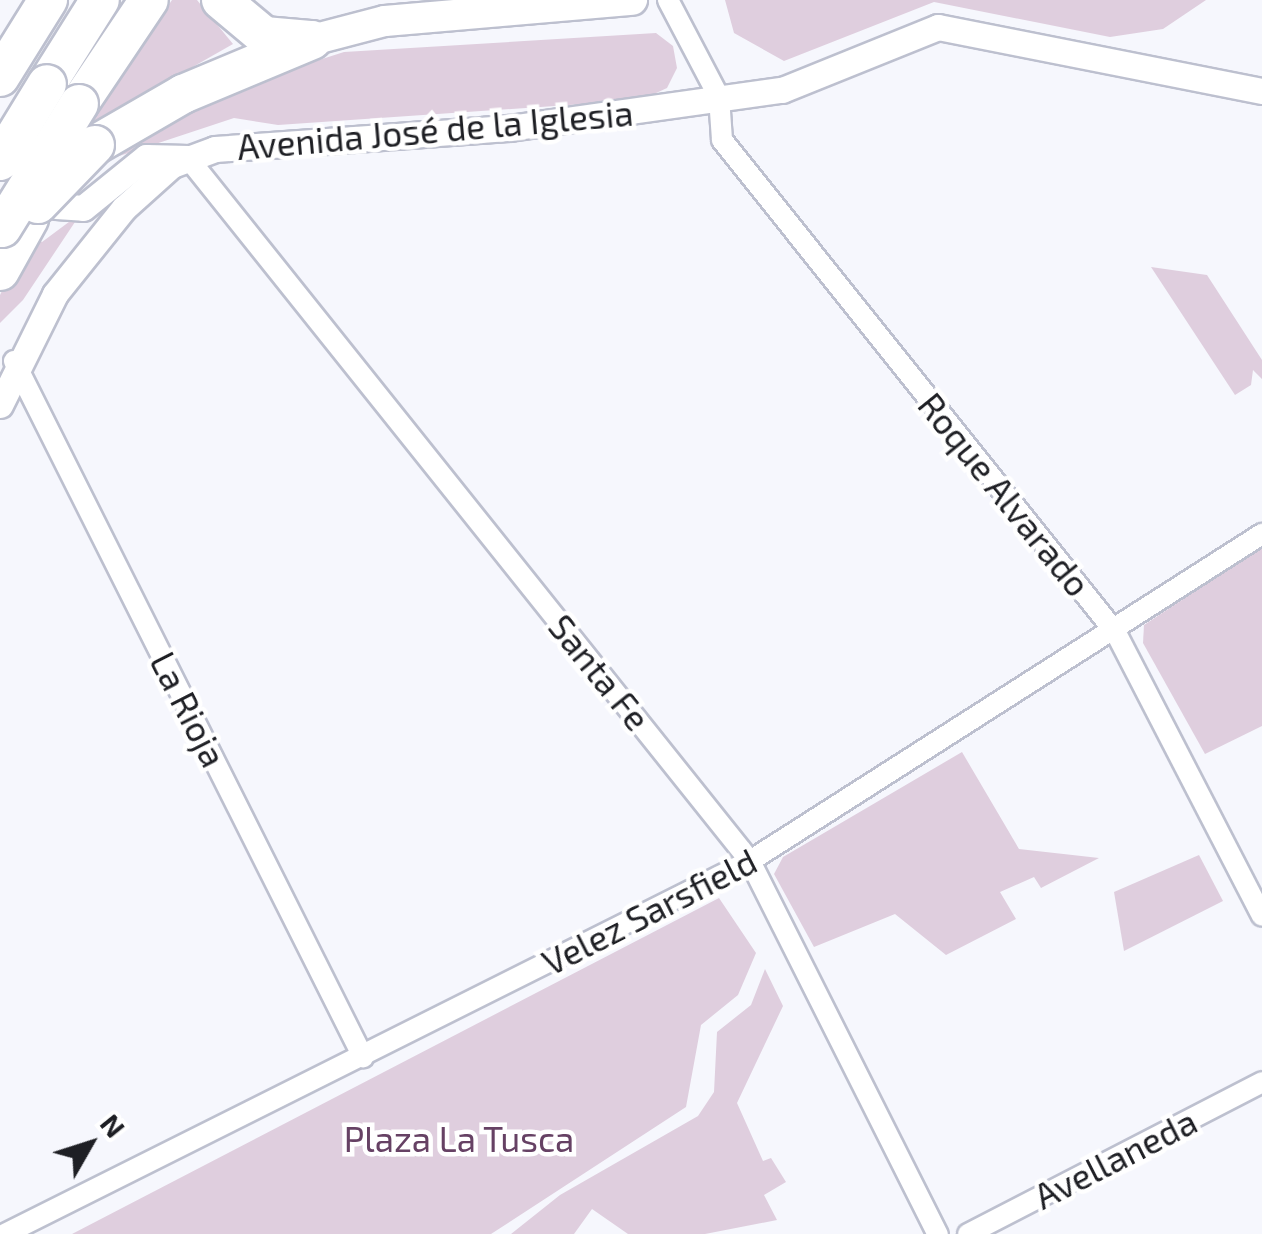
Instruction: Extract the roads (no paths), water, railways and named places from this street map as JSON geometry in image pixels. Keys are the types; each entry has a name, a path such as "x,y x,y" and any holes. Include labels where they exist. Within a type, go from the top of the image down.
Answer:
{"highway":[{"path":"5,69 48,0"},
{"path":"0,161 100,0"},
{"path":"0,271 80,104 150,0"},
{"path":"221,0 264,36 312,40"},
{"path":"22,221 91,160 182,94 312,40"}],"main road":[{"path":"312,40 386,21 632,0"}],"street":[{"name":"Roque Alvarado","path":"668,0 719,97 722,140 1116,634 1262,916"},
{"name":"Avenida José de la Iglesia","path":"22,221 82,208 156,153 188,158 719,97 827,76 938,26 1262,91"},
{"path":"0,405 14,361 124,208 188,158"},
{"name":"Santa Fe","path":"188,158 750,861 938,1234"},
{"path":"91,160 116,180"},
{"name":"La Rioja","path":"14,361 363,1057"},
{"name":"Velez Sarsfield","path":"5,1234 750,861 1116,634 1262,534"},
{"name":"Avellaneda","path":"968,1234 1262,1082"}],"park label":[{"name":"Plaza La Tusca","path":"459,1138"}]}
